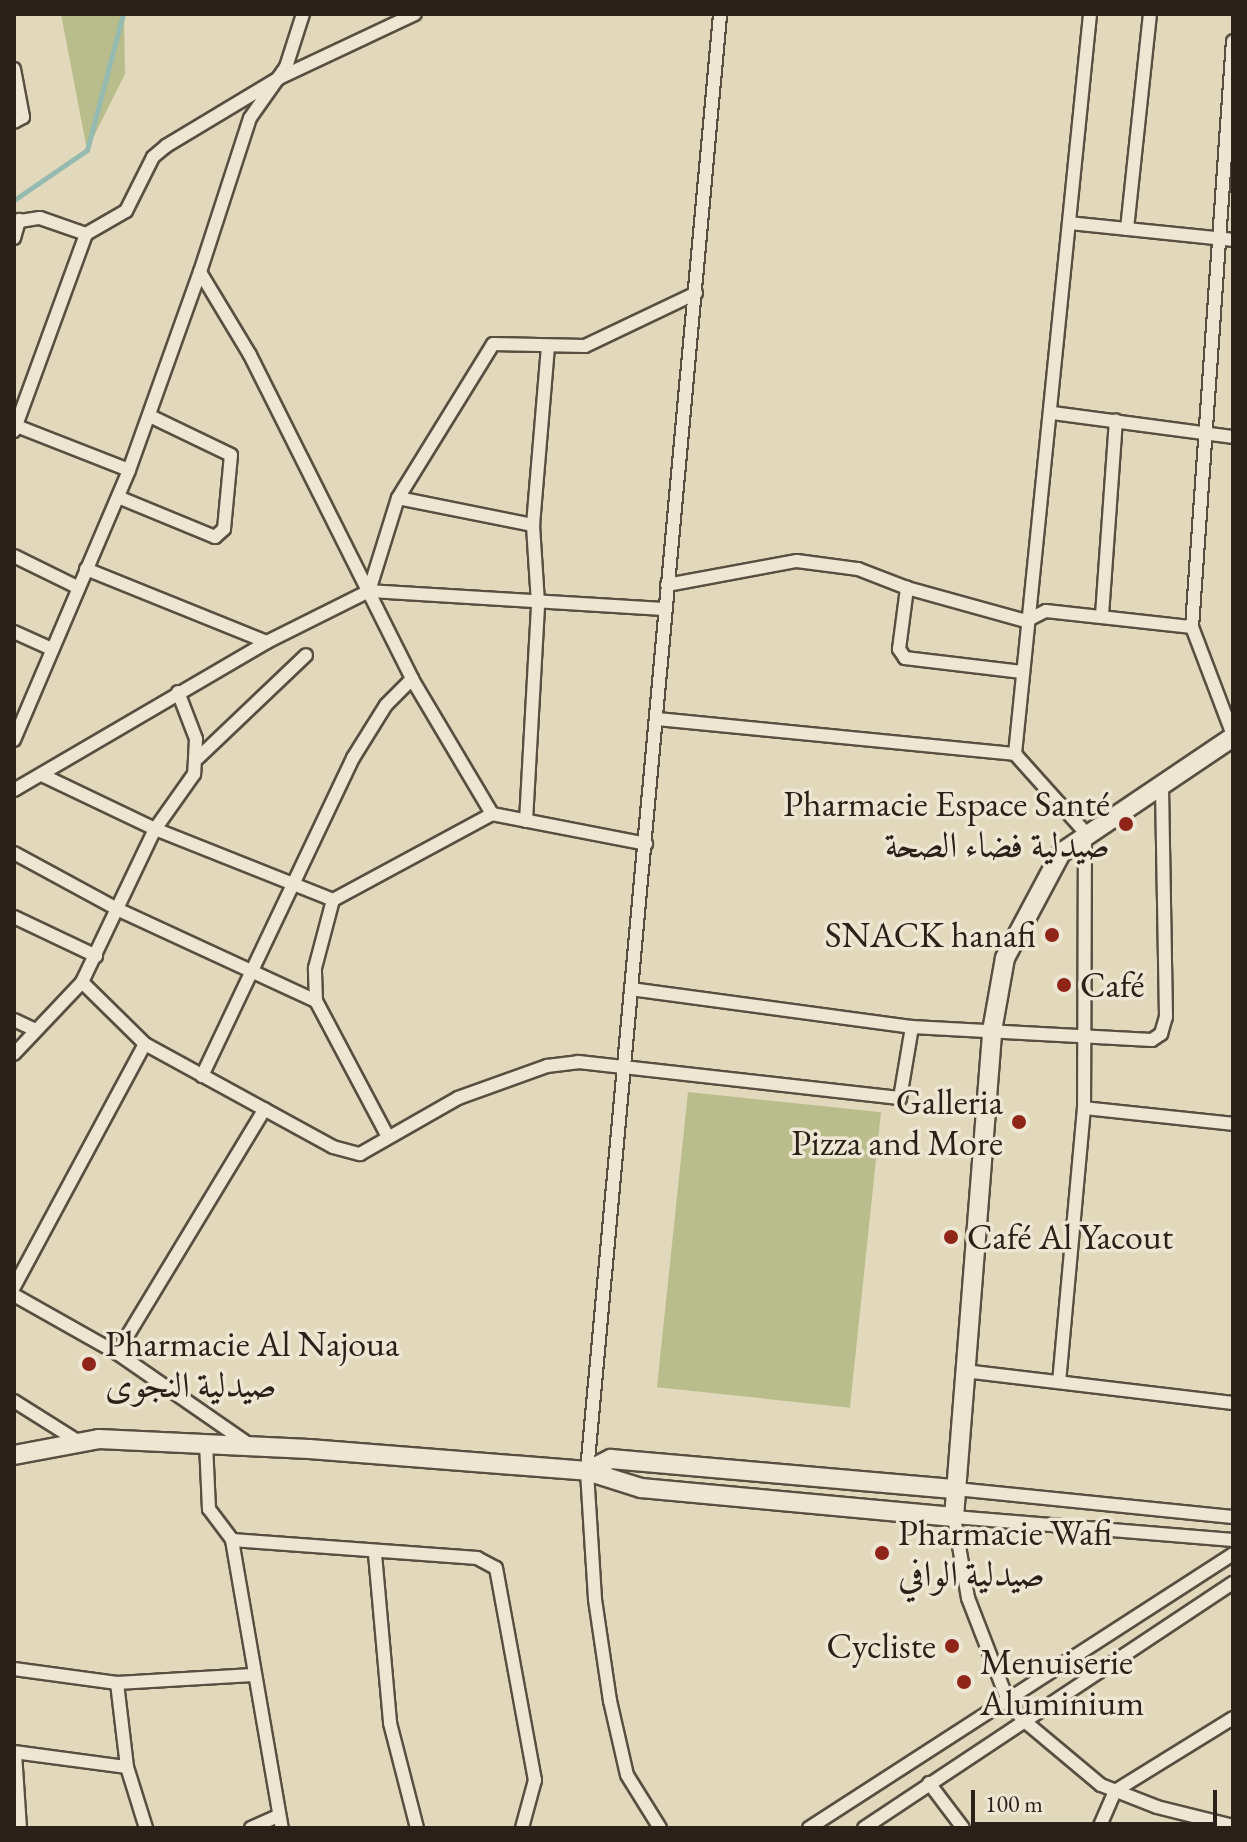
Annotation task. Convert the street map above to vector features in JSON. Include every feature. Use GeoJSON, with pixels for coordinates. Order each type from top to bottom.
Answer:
{"type":"FeatureCollection","features":[{"type":"Feature","properties":{"kind":"street"},"geometry":{"type":"LineString","coordinates":[[14,740],[19,712],[52,649],[150,416],[250,118],[279,78],[303,14]]}},
{"type":"Feature","properties":{"kind":"street"},"geometry":{"type":"LineString","coordinates":[[129,470],[15,427],[86,234],[126,211],[153,157],[166,146],[279,78],[415,14]]}},
{"type":"Feature","properties":{"kind":"street"},"geometry":{"type":"LineString","coordinates":[[660,1828],[627,1775],[610,1701],[595,1599],[587,1471],[620,1064],[631,989],[658,719],[667,585],[720,14]]}},
{"type":"Feature","properties":{"kind":"street"},"geometry":{"type":"LineString","coordinates":[[1015,754],[1026,621],[1053,413],[1090,14]]}},
{"type":"Feature","properties":{"kind":"street"},"geometry":{"type":"LineString","coordinates":[[1127,229],[1150,14]]}},
{"type":"Feature","properties":{"kind":"street"},"geometry":{"type":"LineString","coordinates":[[1233,41],[1216,239],[1210,434],[1192,627],[1233,736],[1085,832],[1043,877],[1018,926],[997,991],[992,1031],[954,1517],[958,1565],[1006,1696],[1022,1719],[1115,1791],[1233,1826]]}},
{"type":"Feature","properties":{"kind":"street"},"geometry":{"type":"LineString","coordinates":[[14,69],[23,117],[14,122]]}},
{"type":"Feature","properties":{"kind":"street"},"geometry":{"type":"LineString","coordinates":[[14,238],[17,221],[40,218],[86,234]]}},
{"type":"Feature","properties":{"kind":"street"},"geometry":{"type":"LineString","coordinates":[[1069,223],[1233,240]]}},
{"type":"Feature","properties":{"kind":"street"},"geometry":{"type":"LineString","coordinates":[[200,272],[250,355],[412,679],[492,814]]}},
{"type":"Feature","properties":{"kind":"street"},"geometry":{"type":"LineString","coordinates":[[369,591],[398,498],[493,344],[585,346],[696,293]]}},
{"type":"Feature","properties":{"kind":"street"},"geometry":{"type":"LineString","coordinates":[[526,821],[538,603],[533,525],[548,346]]}},
{"type":"Feature","properties":{"kind":"street"},"geometry":{"type":"LineString","coordinates":[[1053,413],[1233,437]]}},
{"type":"Feature","properties":{"kind":"street"},"geometry":{"type":"LineString","coordinates":[[118,497],[215,537],[224,529],[231,455],[150,416]]}},
{"type":"Feature","properties":{"kind":"street"},"geometry":{"type":"LineString","coordinates":[[1102,615],[1116,421]]}},
{"type":"Feature","properties":{"kind":"street"},"geometry":{"type":"LineString","coordinates":[[398,498],[533,525]]}},
{"type":"Feature","properties":{"kind":"street"},"geometry":{"type":"LineString","coordinates":[[14,556],[77,587]]}},
{"type":"Feature","properties":{"kind":"street"},"geometry":{"type":"LineString","coordinates":[[667,585],[797,561],[858,569],[907,588],[1026,621],[1046,611],[1192,627]]}},
{"type":"Feature","properties":{"kind":"street"},"geometry":{"type":"LineString","coordinates":[[86,569],[267,642]]}},
{"type":"Feature","properties":{"kind":"street"},"geometry":{"type":"LineString","coordinates":[[907,588],[899,649],[905,658],[1022,672]]}},
{"type":"Feature","properties":{"kind":"street"},"geometry":{"type":"LineString","coordinates":[[14,790],[267,642],[369,591],[665,609]]}},
{"type":"Feature","properties":{"kind":"street"},"geometry":{"type":"LineString","coordinates":[[14,632],[52,649]]}},
{"type":"Feature","properties":{"kind":"street"},"geometry":{"type":"LineString","coordinates":[[198,758],[306,655]]}},
{"type":"Feature","properties":{"kind":"street"},"geometry":{"type":"LineString","coordinates":[[202,1076],[353,758],[386,705],[412,679]]}},
{"type":"Feature","properties":{"kind":"street"},"geometry":{"type":"LineString","coordinates":[[14,1054],[82,982],[155,829],[194,774],[198,758],[178,692]]}},
{"type":"Feature","properties":{"kind":"street"},"geometry":{"type":"LineString","coordinates":[[658,719],[1015,754],[1085,832],[1081,1038],[1084,1108],[1059,1382]]}},
{"type":"Feature","properties":{"kind":"street"},"geometry":{"type":"LineString","coordinates":[[42,775],[155,829],[294,881],[333,900]]}},
{"type":"Feature","properties":{"kind":"street"},"geometry":{"type":"LineString","coordinates":[[631,989],[912,1027],[1152,1040],[1165,1026],[1162,782]]}},
{"type":"Feature","properties":{"kind":"street"},"geometry":{"type":"LineString","coordinates":[[387,1135],[316,1001],[315,968],[333,900],[492,814],[646,844]]}},
{"type":"Feature","properties":{"kind":"street"},"geometry":{"type":"LineString","coordinates":[[14,853],[119,910],[316,1001]]}},
{"type":"Feature","properties":{"kind":"street"},"geometry":{"type":"LineString","coordinates":[[14,917],[96,956]]}},
{"type":"Feature","properties":{"kind":"street"},"geometry":{"type":"LineString","coordinates":[[82,982],[145,1044],[350,1153],[360,1154],[387,1135],[458,1098],[547,1066],[620,1064],[900,1098],[912,1027]]}},
{"type":"Feature","properties":{"kind":"street"},"geometry":{"type":"LineString","coordinates":[[14,1020],[35,1030]]}},
{"type":"Feature","properties":{"kind":"street"},"geometry":{"type":"LineString","coordinates":[[14,1287],[145,1044]]}},
{"type":"Feature","properties":{"kind":"street"},"geometry":{"type":"LineString","coordinates":[[1084,1108],[1233,1124]]}},
{"type":"Feature","properties":{"kind":"street"},"geometry":{"type":"LineString","coordinates":[[117,1353],[265,1109]]}},
{"type":"Feature","properties":{"kind":"street"},"geometry":{"type":"LineString","coordinates":[[14,1295],[117,1353],[250,1445]]}},
{"type":"Feature","properties":{"kind":"street"},"geometry":{"type":"LineString","coordinates":[[964,1371],[1233,1403]]}},
{"type":"Feature","properties":{"kind":"street"},"geometry":{"type":"LineString","coordinates":[[14,1401],[79,1442]]}},
{"type":"Feature","properties":{"kind":"street"},"geometry":{"type":"LineString","coordinates":[[14,1455],[79,1442],[250,1445],[587,1471],[641,1488],[1233,1540]]}},
{"type":"Feature","properties":{"kind":"street"},"geometry":{"type":"LineString","coordinates":[[206,1443],[209,1509],[232,1540],[280,1822],[251,1828]]}},
{"type":"Feature","properties":{"kind":"street"},"geometry":{"type":"LineString","coordinates":[[587,1471],[611,1459],[1233,1517]]}},
{"type":"Feature","properties":{"kind":"street"},"geometry":{"type":"LineString","coordinates":[[1205,1539],[1212,1563]]}},
{"type":"Feature","properties":{"kind":"street"},"geometry":{"type":"LineString","coordinates":[[232,1540],[375,1554],[477,1558],[501,1578],[535,1780],[522,1828]]}},
{"type":"Feature","properties":{"kind":"street"},"geometry":{"type":"LineString","coordinates":[[375,1554],[390,1723],[417,1828]]}},
{"type":"Feature","properties":{"kind":"street"},"geometry":{"type":"LineString","coordinates":[[809,1828],[1006,1696],[1212,1563],[1233,1554]]}},
{"type":"Feature","properties":{"kind":"street"},"geometry":{"type":"LineString","coordinates":[[864,1828],[1022,1719],[1233,1583]]}},
{"type":"Feature","properties":{"kind":"street"},"geometry":{"type":"LineString","coordinates":[[14,1669],[117,1683],[253,1675]]}},
{"type":"Feature","properties":{"kind":"street"},"geometry":{"type":"LineString","coordinates":[[117,1683],[127,1767],[146,1828]]}},
{"type":"Feature","properties":{"kind":"street"},"geometry":{"type":"LineString","coordinates":[[1099,1828],[1115,1791],[1233,1718]]}},
{"type":"Feature","properties":{"kind":"street"},"geometry":{"type":"LineString","coordinates":[[20,1828],[15,1752],[127,1767]]}},
{"type":"Feature","properties":{"kind":"street"},"geometry":{"type":"LineString","coordinates":[[929,1783],[963,1828]]}},
{"type":"Feature","properties":{"kind":"green space"},"geometry":{"type":"Polygon","coordinates":[[[61,14],[124,14],[125,74],[87,150],[61,14]]]}},
{"type":"Feature","properties":{"kind":"green space"},"geometry":{"type":"Polygon","coordinates":[[[688,1092],[881,1112],[850,1408],[657,1387],[688,1092]]]}},
{"type":"Feature","properties":{"kind":"waterway"},"geometry":{"type":"LineString","coordinates":[[14,200],[87,150],[123,14]]}},
{"type":"Feature","properties":{"kind":"place","name":"Pharmacie Espace Santé صيدلية فضاء الصحة"},"geometry":{"type":"Point","coordinates":[1126,824]}},
{"type":"Feature","properties":{"kind":"place","name":"SNACK hanafi"},"geometry":{"type":"Point","coordinates":[1052,935]}},
{"type":"Feature","properties":{"kind":"place","name":"Café"},"geometry":{"type":"Point","coordinates":[1064,985]}},
{"type":"Feature","properties":{"kind":"place","name":"Galleria Pizza and More"},"geometry":{"type":"Point","coordinates":[1019,1122]}},
{"type":"Feature","properties":{"kind":"place","name":"Café Al Yacout"},"geometry":{"type":"Point","coordinates":[951,1237]}},
{"type":"Feature","properties":{"kind":"place","name":"Pharmacie Al Najoua صيدلية النجوى"},"geometry":{"type":"Point","coordinates":[89,1364]}},
{"type":"Feature","properties":{"kind":"place","name":"Pharmacie Wafi صيدلية الوافي"},"geometry":{"type":"Point","coordinates":[882,1553]}},
{"type":"Feature","properties":{"kind":"place","name":"Cycliste"},"geometry":{"type":"Point","coordinates":[952,1646]}},
{"type":"Feature","properties":{"kind":"place","name":"Menuiserie Aluminium"},"geometry":{"type":"Point","coordinates":[964,1682]}}]}
